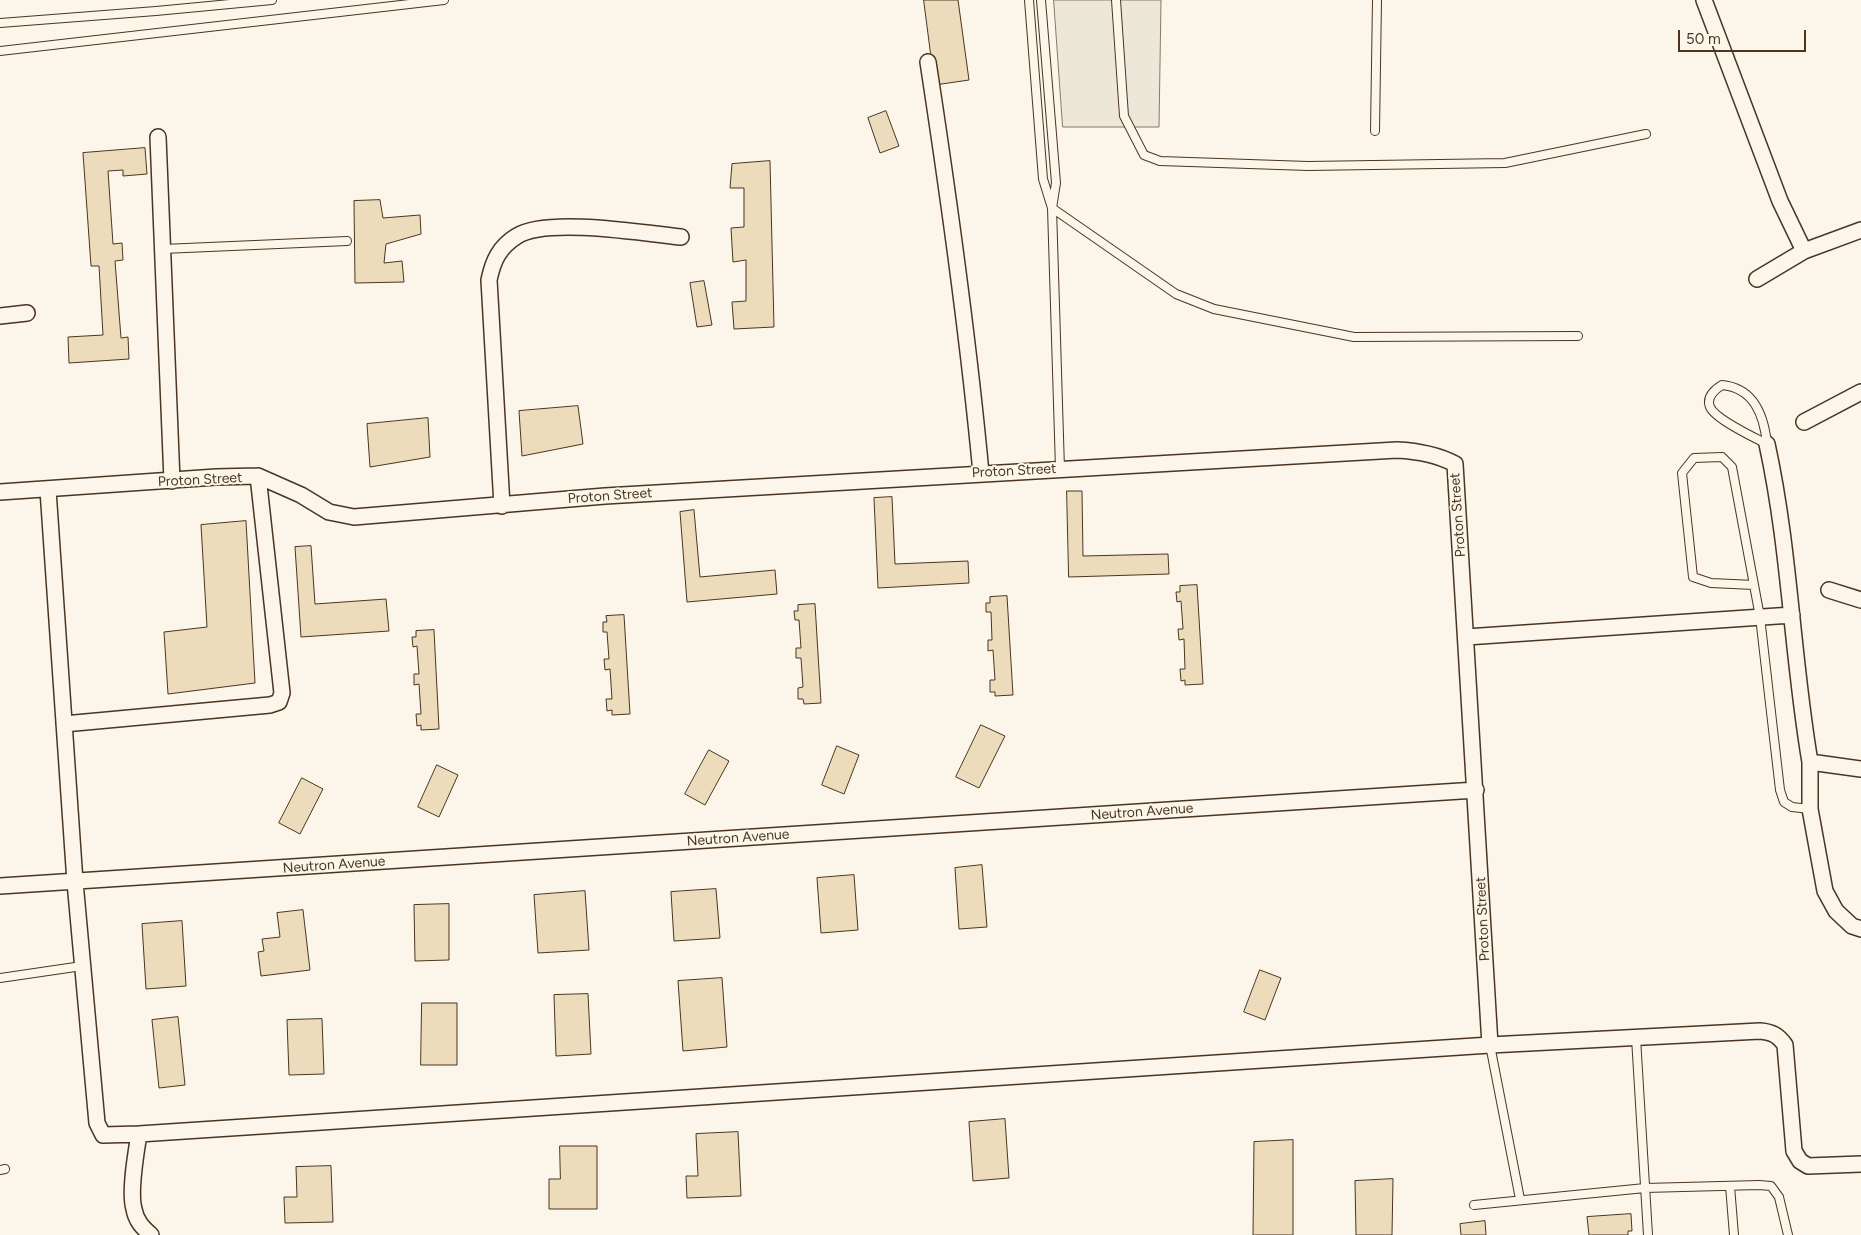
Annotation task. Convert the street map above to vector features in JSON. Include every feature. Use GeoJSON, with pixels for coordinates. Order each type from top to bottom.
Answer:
{"type":"FeatureCollection","features":[{"type":"Feature","properties":{"kind":"street"},"geometry":{"type":"LineString","coordinates":[[1704,0],[1780,201],[1804,251]]}},
{"type":"Feature","properties":{"kind":"street"},"geometry":{"type":"LineString","coordinates":[[928,62],[948,192],[970,360],[981,473]]}},
{"type":"Feature","properties":{"kind":"street"},"geometry":{"type":"LineString","coordinates":[[158,137],[172,481]]}},
{"type":"Feature","properties":{"kind":"street"},"geometry":{"type":"LineString","coordinates":[[502,506],[489,280],[492,264],[498,253],[518,235],[542,229],[573,226],[681,237]]}},
{"type":"Feature","properties":{"kind":"street"},"geometry":{"type":"LineString","coordinates":[[1757,279],[1804,251],[1861,230]]}},
{"type":"Feature","properties":{"kind":"street"},"geometry":{"type":"LineString","coordinates":[[0,316],[27,313]]}},
{"type":"Feature","properties":{"kind":"street"},"geometry":{"type":"LineString","coordinates":[[1804,422],[1861,392]]}},
{"type":"Feature","properties":{"kind":"street"},"geometry":{"type":"LineString","coordinates":[[1767,444],[1773,471],[1792,615],[1803,724],[1810,762],[1810,809],[1825,891],[1836,911],[1852,926],[1861,929]]}},
{"type":"Feature","properties":{"kind":"street","name":"Proton Street"},"geometry":{"type":"LineString","coordinates":[[0,492],[258,476],[301,495],[329,512],[354,517],[605,496],[1060,468],[1397,450],[1441,456],[1455,464],[1490,1045]]}},
{"type":"Feature","properties":{"kind":"street"},"geometry":{"type":"LineString","coordinates":[[64,724],[270,705],[278,702],[282,693],[258,476]]}},
{"type":"Feature","properties":{"kind":"street"},"geometry":{"type":"LineString","coordinates":[[48,490],[82,966],[97,1123],[103,1135],[1490,1045],[1760,1031],[1770,1032],[1779,1036],[1785,1046],[1794,1151],[1800,1161],[1808,1166],[1861,1164]]}},
{"type":"Feature","properties":{"kind":"street"},"geometry":{"type":"LineString","coordinates":[[1829,590],[1861,600]]}},
{"type":"Feature","properties":{"kind":"street"},"geometry":{"type":"LineString","coordinates":[[1466,637],[1792,615]]}},
{"type":"Feature","properties":{"kind":"street"},"geometry":{"type":"LineString","coordinates":[[1810,762],[1861,769]]}},
{"type":"Feature","properties":{"kind":"street","name":"Neutron Avenue"},"geometry":{"type":"LineString","coordinates":[[0,886],[1476,790]]}},
{"type":"Feature","properties":{"kind":"street"},"geometry":{"type":"LineString","coordinates":[[138,1134],[133,1209],[141,1226],[151,1235]]}},
{"type":"Feature","properties":{"kind":"lane"},"geometry":{"type":"LineString","coordinates":[[0,23],[272,0]]}},
{"type":"Feature","properties":{"kind":"lane"},"geometry":{"type":"LineString","coordinates":[[0,51],[444,0]]}},
{"type":"Feature","properties":{"kind":"lane"},"geometry":{"type":"LineString","coordinates":[[1028,0],[1043,179],[1052,208],[1176,294],[1214,309],[1354,337],[1578,336]]}},
{"type":"Feature","properties":{"kind":"lane"},"geometry":{"type":"LineString","coordinates":[[1041,0],[1056,183],[1052,208],[1060,468]]}},
{"type":"Feature","properties":{"kind":"lane"},"geometry":{"type":"LineString","coordinates":[[1116,0],[1124,116],[1144,155],[1160,161],[1308,166],[1505,163],[1646,134]]}},
{"type":"Feature","properties":{"kind":"lane"},"geometry":{"type":"LineString","coordinates":[[1375,132],[1377,0]]}},
{"type":"Feature","properties":{"kind":"lane"},"geometry":{"type":"LineString","coordinates":[[1033,59],[1046,58]]}},
{"type":"Feature","properties":{"kind":"lane"},"geometry":{"type":"LineString","coordinates":[[1040,135],[1053,134]]}},
{"type":"Feature","properties":{"kind":"lane"},"geometry":{"type":"LineString","coordinates":[[163,249],[347,241]]}},
{"type":"Feature","properties":{"kind":"lane"},"geometry":{"type":"LineString","coordinates":[[1722,384],[1732,386],[1747,394],[1758,409],[1765,428],[1767,444],[1733,426],[1710,408],[1709,402],[1714,390],[1722,384]]}},
{"type":"Feature","properties":{"kind":"lane"},"geometry":{"type":"LineString","coordinates":[[1754,585],[1711,583],[1693,577],[1682,473],[1694,458],[1722,457],[1732,467],[1760,617],[1780,790],[1784,802],[1792,807],[1810,809]]}},
{"type":"Feature","properties":{"kind":"lane"},"geometry":{"type":"LineString","coordinates":[[0,978],[82,966]]}},
{"type":"Feature","properties":{"kind":"lane"},"geometry":{"type":"LineString","coordinates":[[1636,1038],[1648,1235]]}},
{"type":"Feature","properties":{"kind":"lane"},"geometry":{"type":"LineString","coordinates":[[1490,1045],[1520,1199]]}},
{"type":"Feature","properties":{"kind":"lane"},"geometry":{"type":"LineString","coordinates":[[1730,1186],[1734,1235]]}},
{"type":"Feature","properties":{"kind":"lane"},"geometry":{"type":"LineString","coordinates":[[1474,1205],[1645,1188],[1771,1186],[1779,1197],[1788,1235]]}},
{"type":"Feature","properties":{"kind":"shaded area"},"geometry":{"type":"Polygon","coordinates":[[[1054,0],[1161,0],[1159,127],[1063,127],[1054,0]]]}},
{"type":"Feature","properties":{"kind":"building"},"geometry":{"type":"Polygon","coordinates":[[[924,0],[958,0],[969,80],[935,85],[924,0]]]}},
{"type":"Feature","properties":{"kind":"building"},"geometry":{"type":"Polygon","coordinates":[[[886,111],[899,146],[880,153],[868,118],[886,111]]]}},
{"type":"Feature","properties":{"kind":"building"},"geometry":{"type":"Polygon","coordinates":[[[145,148],[147,174],[123,176],[123,170],[108,171],[113,244],[122,243],[123,260],[115,261],[121,338],[128,337],[129,359],[69,363],[68,337],[103,335],[99,266],[91,266],[83,153],[145,148]]]}},
{"type":"Feature","properties":{"kind":"building"},"geometry":{"type":"Polygon","coordinates":[[[770,161],[774,327],[734,329],[732,302],[746,301],[746,260],[733,262],[731,228],[744,227],[744,188],[730,188],[732,164],[770,161]]]}},
{"type":"Feature","properties":{"kind":"building"},"geometry":{"type":"Polygon","coordinates":[[[380,200],[383,218],[420,215],[421,234],[386,244],[384,263],[402,261],[404,282],[355,283],[354,201],[380,200]]]}},
{"type":"Feature","properties":{"kind":"building"},"geometry":{"type":"Polygon","coordinates":[[[704,281],[712,325],[697,327],[690,283],[704,281]]]}},
{"type":"Feature","properties":{"kind":"building"},"geometry":{"type":"Polygon","coordinates":[[[578,406],[583,444],[522,456],[519,411],[578,406]]]}},
{"type":"Feature","properties":{"kind":"building"},"geometry":{"type":"Polygon","coordinates":[[[428,418],[430,457],[370,467],[367,424],[428,418]]]}},
{"type":"Feature","properties":{"kind":"building"},"geometry":{"type":"Polygon","coordinates":[[[1067,491],[1082,491],[1083,556],[1168,554],[1169,574],[1069,577],[1067,491]]]}},
{"type":"Feature","properties":{"kind":"building"},"geometry":{"type":"Polygon","coordinates":[[[892,497],[895,564],[968,561],[969,583],[878,588],[874,498],[892,497]]]}},
{"type":"Feature","properties":{"kind":"building"},"geometry":{"type":"Polygon","coordinates":[[[694,510],[700,577],[775,570],[777,594],[687,602],[680,512],[694,510]]]}},
{"type":"Feature","properties":{"kind":"building"},"geometry":{"type":"Polygon","coordinates":[[[246,521],[255,683],[168,694],[164,632],[207,627],[201,525],[246,521]]]}},
{"type":"Feature","properties":{"kind":"building"},"geometry":{"type":"Polygon","coordinates":[[[311,546],[315,604],[386,599],[389,631],[301,637],[295,547],[311,546]]]}},
{"type":"Feature","properties":{"kind":"building"},"geometry":{"type":"Polygon","coordinates":[[[1197,585],[1203,684],[1185,685],[1185,680],[1181,681],[1180,669],[1185,669],[1184,639],[1179,640],[1178,629],[1183,629],[1181,601],[1177,602],[1176,592],[1180,592],[1180,586],[1197,585]]]}},
{"type":"Feature","properties":{"kind":"building"},"geometry":{"type":"Polygon","coordinates":[[[1007,596],[1013,695],[995,696],[995,692],[990,692],[990,680],[995,680],[993,650],[988,651],[988,640],[992,640],[991,612],[986,612],[986,603],[990,603],[990,597],[1007,596]]]}},
{"type":"Feature","properties":{"kind":"building"},"geometry":{"type":"Polygon","coordinates":[[[815,604],[821,703],[804,704],[803,699],[798,699],[798,688],[803,687],[801,658],[796,658],[796,648],[801,648],[799,620],[795,620],[794,611],[798,611],[798,605],[815,604]]]}},
{"type":"Feature","properties":{"kind":"building"},"geometry":{"type":"Polygon","coordinates":[[[624,615],[630,714],[612,715],[612,710],[607,711],[606,699],[612,699],[610,669],[605,670],[604,659],[609,659],[607,632],[603,632],[603,622],[607,622],[606,616],[624,615]]]}},
{"type":"Feature","properties":{"kind":"building"},"geometry":{"type":"Polygon","coordinates":[[[434,630],[439,729],[421,730],[421,725],[417,726],[416,714],[421,714],[419,684],[414,685],[414,674],[419,674],[417,646],[413,647],[412,637],[416,637],[416,631],[434,630]]]}},
{"type":"Feature","properties":{"kind":"building"},"geometry":{"type":"Polygon","coordinates":[[[981,725],[1005,736],[979,788],[956,777],[981,725]]]}},
{"type":"Feature","properties":{"kind":"building"},"geometry":{"type":"Polygon","coordinates":[[[837,746],[859,755],[844,794],[822,785],[837,746]]]}},
{"type":"Feature","properties":{"kind":"building"},"geometry":{"type":"Polygon","coordinates":[[[709,750],[729,761],[705,805],[685,794],[709,750]]]}},
{"type":"Feature","properties":{"kind":"building"},"geometry":{"type":"Polygon","coordinates":[[[437,765],[458,775],[439,817],[418,807],[437,765]]]}},
{"type":"Feature","properties":{"kind":"building"},"geometry":{"type":"Polygon","coordinates":[[[302,778],[323,789],[300,834],[279,823],[302,778]]]}},
{"type":"Feature","properties":{"kind":"building"},"geometry":{"type":"Polygon","coordinates":[[[982,865],[987,927],[959,929],[955,868],[982,865]]]}},
{"type":"Feature","properties":{"kind":"building"},"geometry":{"type":"Polygon","coordinates":[[[854,875],[858,930],[821,933],[817,878],[854,875]]]}},
{"type":"Feature","properties":{"kind":"building"},"geometry":{"type":"Polygon","coordinates":[[[716,889],[720,938],[674,941],[671,892],[716,889]]]}},
{"type":"Feature","properties":{"kind":"building"},"geometry":{"type":"Polygon","coordinates":[[[585,891],[589,950],[538,953],[534,895],[585,891]]]}},
{"type":"Feature","properties":{"kind":"building"},"geometry":{"type":"Polygon","coordinates":[[[449,904],[449,960],[415,961],[414,905],[449,904]]]}},
{"type":"Feature","properties":{"kind":"building"},"geometry":{"type":"Polygon","coordinates":[[[303,910],[310,970],[261,976],[258,952],[264,951],[262,939],[280,937],[277,913],[303,910]]]}},
{"type":"Feature","properties":{"kind":"building"},"geometry":{"type":"Polygon","coordinates":[[[182,921],[186,986],[146,989],[142,924],[182,921]]]}},
{"type":"Feature","properties":{"kind":"building"},"geometry":{"type":"Polygon","coordinates":[[[1260,970],[1281,978],[1265,1020],[1244,1012],[1260,970]]]}},
{"type":"Feature","properties":{"kind":"building"},"geometry":{"type":"Polygon","coordinates":[[[722,978],[727,1047],[683,1051],[678,981],[722,978]]]}},
{"type":"Feature","properties":{"kind":"building"},"geometry":{"type":"Polygon","coordinates":[[[588,994],[591,1054],[556,1056],[554,995],[588,994]]]}},
{"type":"Feature","properties":{"kind":"building"},"geometry":{"type":"Polygon","coordinates":[[[422,1003],[457,1003],[457,1065],[421,1065],[422,1003]]]}},
{"type":"Feature","properties":{"kind":"building"},"geometry":{"type":"Polygon","coordinates":[[[178,1017],[185,1085],[159,1088],[152,1020],[178,1017]]]}},
{"type":"Feature","properties":{"kind":"building"},"geometry":{"type":"Polygon","coordinates":[[[322,1019],[324,1074],[289,1075],[287,1020],[322,1019]]]}},
{"type":"Feature","properties":{"kind":"building"},"geometry":{"type":"Polygon","coordinates":[[[1005,1119],[1009,1178],[973,1181],[969,1122],[1005,1119]]]}},
{"type":"Feature","properties":{"kind":"building"},"geometry":{"type":"Polygon","coordinates":[[[738,1132],[741,1196],[687,1198],[686,1176],[698,1176],[696,1134],[738,1132]]]}},
{"type":"Feature","properties":{"kind":"building"},"geometry":{"type":"Polygon","coordinates":[[[1293,1140],[1293,1235],[1253,1235],[1254,1142],[1293,1140]]]}},
{"type":"Feature","properties":{"kind":"building"},"geometry":{"type":"Polygon","coordinates":[[[560,1146],[597,1146],[597,1209],[549,1209],[549,1179],[560,1179],[560,1146]]]}},
{"type":"Feature","properties":{"kind":"building"},"geometry":{"type":"Polygon","coordinates":[[[331,1166],[333,1222],[285,1223],[284,1197],[297,1197],[296,1167],[331,1166]]]}},
{"type":"Feature","properties":{"kind":"building"},"geometry":{"type":"Polygon","coordinates":[[[1393,1179],[1392,1235],[1356,1235],[1355,1181],[1393,1179]]]}},
{"type":"Feature","properties":{"kind":"building"},"geometry":{"type":"Polygon","coordinates":[[[1631,1214],[1632,1231],[1628,1231],[1628,1235],[1589,1235],[1587,1217],[1631,1214]]]}},
{"type":"Feature","properties":{"kind":"building"},"geometry":{"type":"Polygon","coordinates":[[[1485,1221],[1486,1235],[1461,1235],[1460,1224],[1485,1221]]]}}]}
